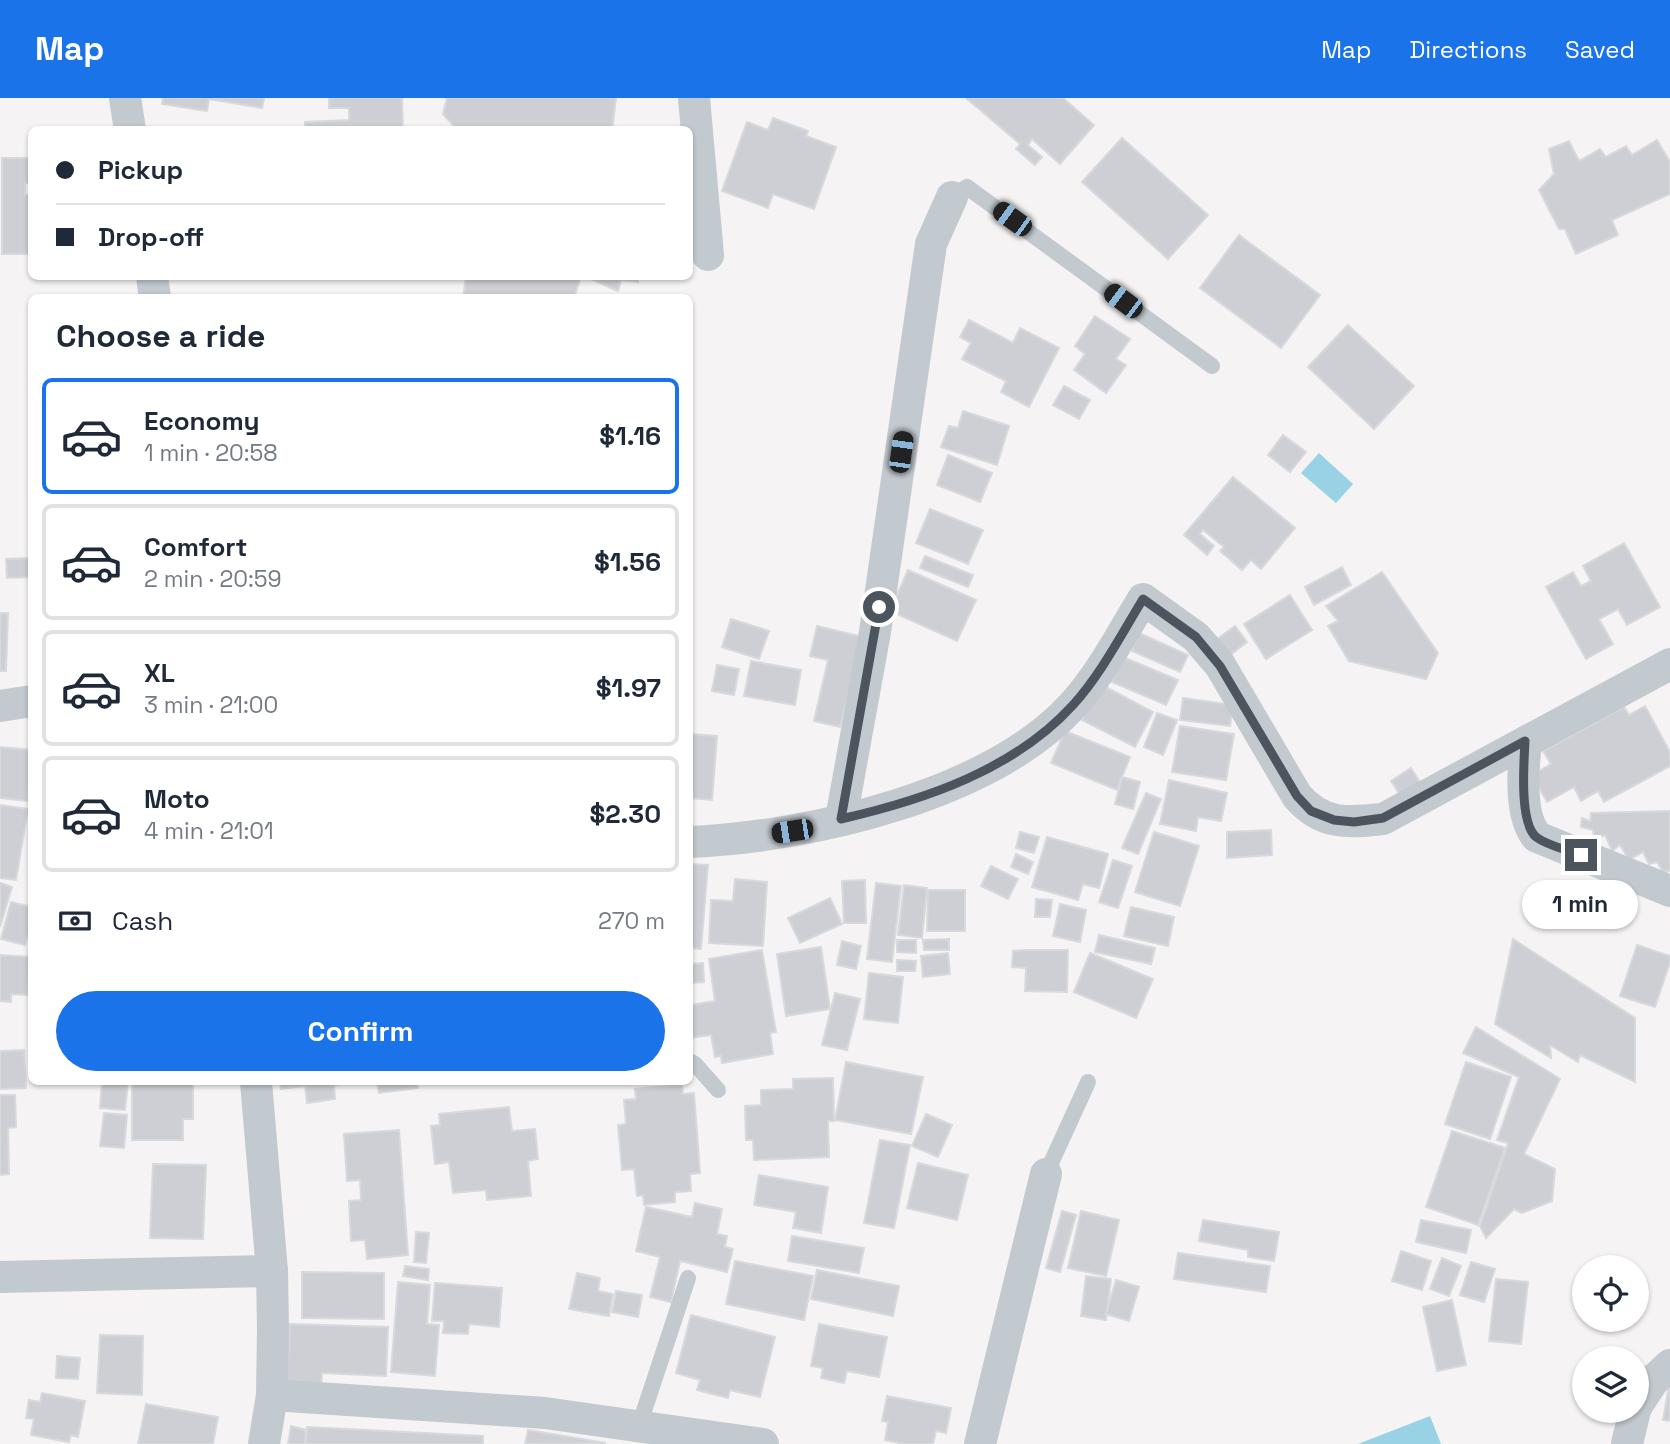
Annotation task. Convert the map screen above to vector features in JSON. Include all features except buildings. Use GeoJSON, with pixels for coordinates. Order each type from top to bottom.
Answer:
{"type":"FeatureCollection","features":[{"type":"Feature","properties":{"kind":"street"},"geometry":{"type":"LineString","coordinates":[[125,98],[129,126]]}},
{"type":"Feature","properties":{"kind":"street"},"geometry":{"type":"LineString","coordinates":[[694,98],[708,256]]}},
{"type":"Feature","properties":{"kind":"street"},"geometry":{"type":"LineString","coordinates":[[841,819],[875,632],[931,244],[952,197]]}},
{"type":"Feature","properties":{"kind":"street"},"geometry":{"type":"LineString","coordinates":[[693,842],[735,840],[883,809],[935,793],[1010,755],[1044,732],[1072,707],[1091,683],[1143,599],[1196,637],[1220,666],[1297,796],[1311,811],[1334,820],[1354,822],[1383,818],[1670,664]]}},
{"type":"Feature","properties":{"kind":"street"},"geometry":{"type":"LineString","coordinates":[[0,706],[28,702]]}},
{"type":"Feature","properties":{"kind":"street"},"geometry":{"type":"LineString","coordinates":[[1525,741],[1522,771],[1527,818],[1530,830],[1537,838],[1670,891]]}},
{"type":"Feature","properties":{"kind":"street"},"geometry":{"type":"LineString","coordinates":[[256,1085],[271,1270],[272,1395],[264,1444]]}},
{"type":"Feature","properties":{"kind":"street"},"geometry":{"type":"LineString","coordinates":[[980,1444],[1046,1174]]}},
{"type":"Feature","properties":{"kind":"street"},"geometry":{"type":"LineString","coordinates":[[0,1277],[271,1270]]}},
{"type":"Feature","properties":{"kind":"street"},"geometry":{"type":"LineString","coordinates":[[1649,1388],[1670,1365]]}},
{"type":"Feature","properties":{"kind":"street"},"geometry":{"type":"LineString","coordinates":[[272,1395],[545,1413],[763,1444]]}},
{"type":"Feature","properties":{"kind":"street"},"geometry":{"type":"LineString","coordinates":[[1627,1444],[1632,1423]]}},
{"type":"Feature","properties":{"kind":"lane"},"geometry":{"type":"LineString","coordinates":[[952,197],[967,187],[1212,366]]}},
{"type":"Feature","properties":{"kind":"lane"},"geometry":{"type":"LineString","coordinates":[[693,1064],[718,1090]]}},
{"type":"Feature","properties":{"kind":"lane"},"geometry":{"type":"LineString","coordinates":[[1046,1174],[1088,1082]]}},
{"type":"Feature","properties":{"kind":"lane"},"geometry":{"type":"LineString","coordinates":[[639,1426],[688,1278]]}},
{"type":"Feature","properties":{"kind":"water"},"geometry":{"type":"Polygon","coordinates":[[[1319,453],[1353,484],[1336,503],[1301,473],[1319,453]]]}},
{"type":"Feature","properties":{"kind":"water"},"geometry":{"type":"Polygon","coordinates":[[[1430,1416],[1441,1444],[1358,1444],[1430,1416]]]}},
{"type":"Feature","properties":{"kind":"route"},"geometry":{"type":"LineString","coordinates":[[879,607],[841,819],[935,793],[978,773],[1044,732],[1072,707],[1091,683],[1143,599],[1196,637],[1220,666],[1297,796],[1311,811],[1334,820],[1354,822],[1383,818],[1525,741],[1522,771],[1530,830],[1537,838],[1581,855]]}}]}
